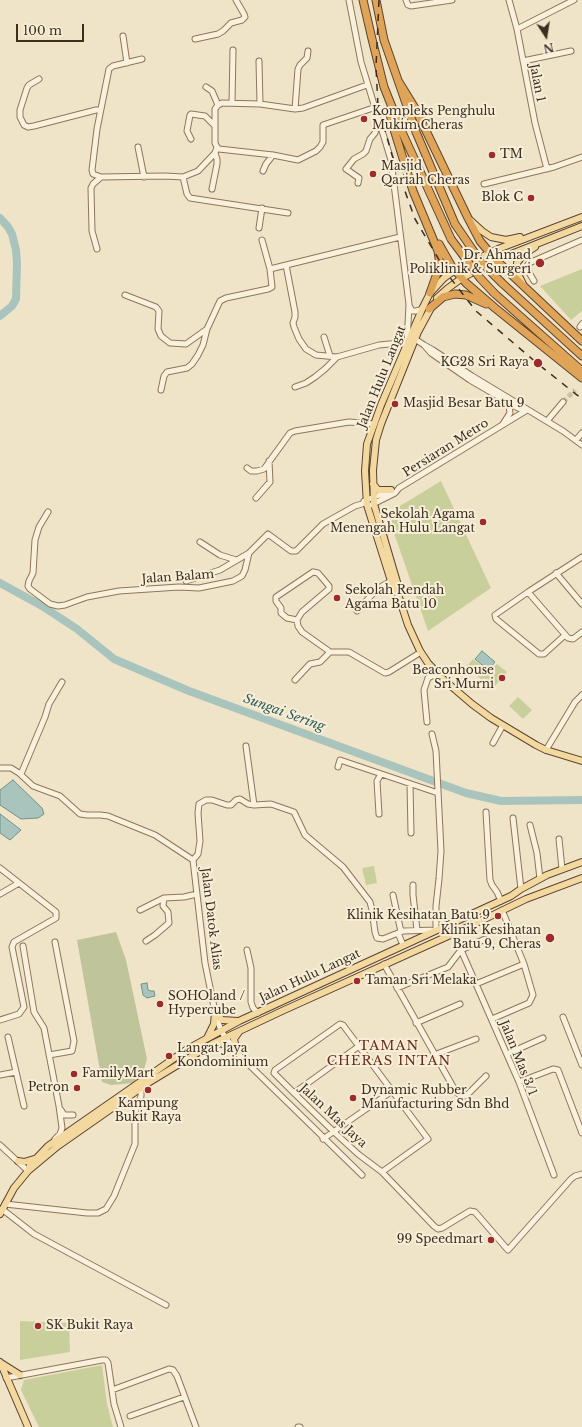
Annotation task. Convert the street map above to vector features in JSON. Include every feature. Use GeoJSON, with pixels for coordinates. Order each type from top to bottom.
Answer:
{"type":"FeatureCollection","features":[{"type":"Feature","properties":{"kind":"highway"},"geometry":{"type":"LineString","coordinates":[[363,0],[392,123],[411,184],[438,251],[440,265],[430,293]]}},
{"type":"Feature","properties":{"kind":"highway"},"geometry":{"type":"LineString","coordinates":[[376,0],[384,40],[416,132],[455,224],[481,262],[582,356]]}},
{"type":"Feature","properties":{"kind":"highway"},"geometry":{"type":"LineString","coordinates":[[399,82],[415,108],[480,241],[496,260],[582,341]]}},
{"type":"Feature","properties":{"kind":"highway"},"geometry":{"type":"LineString","coordinates":[[384,87],[402,132],[451,239],[480,278],[494,293],[582,370]]}},
{"type":"Feature","properties":{"kind":"highway"},"geometry":{"type":"LineString","coordinates":[[429,227],[455,270],[462,278],[495,308],[582,378]]}},
{"type":"Feature","properties":{"kind":"highway"},"geometry":{"type":"LineString","coordinates":[[426,308],[443,297],[455,294],[466,295],[495,308]]}},
{"type":"Feature","properties":{"kind":"main road"},"geometry":{"type":"LineString","coordinates":[[468,218],[486,234],[498,239],[506,240],[541,233],[582,217]]}},
{"type":"Feature","properties":{"kind":"main road"},"geometry":{"type":"LineString","coordinates":[[527,289],[517,272],[517,264],[523,256],[545,240],[582,226]]}},
{"type":"Feature","properties":{"kind":"main road","name":"Jalan Hulu Langat"},"geometry":{"type":"LineString","coordinates":[[396,588],[397,582],[374,501],[373,470],[376,440],[415,340],[430,293],[444,278],[455,270],[490,252],[541,233]]}},
{"type":"Feature","properties":{"kind":"main road","name":"Jalan Hulu Langat"},"geometry":{"type":"LineString","coordinates":[[545,240],[496,260],[462,278],[446,289],[426,308],[407,345],[367,444],[365,503],[392,584],[396,588],[408,625],[428,663],[472,704],[503,725],[546,750],[582,761]]}},
{"type":"Feature","properties":{"kind":"main road"},"geometry":{"type":"LineString","coordinates":[[373,484],[378,490],[391,490]]}},
{"type":"Feature","properties":{"kind":"main road","name":"Jalan Hulu Langat"},"geometry":{"type":"LineString","coordinates":[[28,1171],[30,1165],[48,1146],[186,1050],[239,1021],[501,901],[540,879],[582,862]]}},
{"type":"Feature","properties":{"kind":"main road","name":"Jalan Hulu Langat"},"geometry":{"type":"LineString","coordinates":[[2,1209],[14,1188],[28,1171],[64,1142],[141,1088],[212,1044],[526,899],[582,878]]}},
{"type":"Feature","properties":{"kind":"main road"},"geometry":{"type":"LineString","coordinates":[[215,1012],[222,1020],[239,1021]]}},
{"type":"Feature","properties":{"kind":"main road"},"geometry":{"type":"LineString","coordinates":[[206,1039],[211,1030],[215,1012]]}},
{"type":"Feature","properties":{"kind":"main road"},"geometry":{"type":"LineString","coordinates":[[236,1052],[234,1039],[241,1030]]}},
{"type":"Feature","properties":{"kind":"main road"},"geometry":{"type":"LineString","coordinates":[[212,1044],[221,1043],[236,1052]]}},
{"type":"Feature","properties":{"kind":"main road"},"geometry":{"type":"LineString","coordinates":[[18,1161],[24,1162],[35,1159]]}},
{"type":"Feature","properties":{"kind":"main road"},"geometry":{"type":"LineString","coordinates":[[0,1363],[20,1375]]}},
{"type":"Feature","properties":{"kind":"main road"},"geometry":{"type":"LineString","coordinates":[[0,1363],[28,1427]]}},
{"type":"Feature","properties":{"kind":"street"},"geometry":{"type":"LineString","coordinates":[[195,39],[218,34],[231,23],[242,20],[245,17],[236,0]]}},
{"type":"Feature","properties":{"kind":"street"},"geometry":{"type":"LineString","coordinates":[[286,265],[296,316],[293,323],[299,339],[306,349],[312,353],[316,355],[336,357],[379,345],[400,343],[407,345],[409,304],[391,160],[376,107],[360,62],[349,0]]}},
{"type":"Feature","properties":{"kind":"street"},"geometry":{"type":"LineString","coordinates":[[407,3],[411,6],[452,0]]}},
{"type":"Feature","properties":{"kind":"street"},"geometry":{"type":"LineString","coordinates":[[509,1],[517,0]]}},
{"type":"Feature","properties":{"kind":"street","name":"Jalan 1"},"geometry":{"type":"LineString","coordinates":[[509,1],[517,29],[535,123],[547,169]]}},
{"type":"Feature","properties":{"kind":"street"},"geometry":{"type":"LineString","coordinates":[[517,29],[571,1]]}},
{"type":"Feature","properties":{"kind":"street"},"geometry":{"type":"LineString","coordinates":[[123,36],[127,63]]}},
{"type":"Feature","properties":{"kind":"street"},"geometry":{"type":"LineString","coordinates":[[232,103],[233,50]]}},
{"type":"Feature","properties":{"kind":"street"},"geometry":{"type":"LineString","coordinates":[[295,109],[298,69],[307,58],[308,51]]}},
{"type":"Feature","properties":{"kind":"street"},"geometry":{"type":"LineString","coordinates":[[523,60],[571,51]]}},
{"type":"Feature","properties":{"kind":"street"},"geometry":{"type":"LineString","coordinates":[[142,59],[113,66],[109,69],[100,110],[92,170],[93,174],[101,177],[183,177],[198,171],[216,150],[220,149],[274,155],[298,160],[320,147],[323,142],[323,125],[376,107]]}},
{"type":"Feature","properties":{"kind":"street"},"geometry":{"type":"LineString","coordinates":[[259,61],[260,104]]}},
{"type":"Feature","properties":{"kind":"street"},"geometry":{"type":"LineString","coordinates":[[39,79],[27,88],[20,110],[20,117],[24,125],[28,127],[34,126],[100,110]]}},
{"type":"Feature","properties":{"kind":"street"},"geometry":{"type":"LineString","coordinates":[[212,189],[218,164],[214,126],[215,109],[218,105],[222,103],[232,103],[260,104],[295,109],[303,108],[367,85]]}},
{"type":"Feature","properties":{"kind":"street"},"geometry":{"type":"LineString","coordinates":[[206,86],[212,91],[218,105]]}},
{"type":"Feature","properties":{"kind":"street"},"geometry":{"type":"LineString","coordinates":[[191,139],[187,131],[190,115],[205,116],[214,126]]}},
{"type":"Feature","properties":{"kind":"street"},"geometry":{"type":"LineString","coordinates":[[358,183],[359,178],[346,170],[354,159],[363,154],[366,150],[376,128],[381,127]]}},
{"type":"Feature","properties":{"kind":"street"},"geometry":{"type":"LineString","coordinates":[[138,147],[144,177]]}},
{"type":"Feature","properties":{"kind":"street"},"geometry":{"type":"LineString","coordinates":[[263,171],[266,164],[274,155]]}},
{"type":"Feature","properties":{"kind":"street"},"geometry":{"type":"LineString","coordinates":[[484,184],[547,169],[582,157]]}},
{"type":"Feature","properties":{"kind":"street"},"geometry":{"type":"LineString","coordinates":[[97,248],[92,231],[91,188],[93,184],[101,177]]}},
{"type":"Feature","properties":{"kind":"street"},"geometry":{"type":"LineString","coordinates":[[183,177],[187,194],[190,198],[288,213]]}},
{"type":"Feature","properties":{"kind":"street"},"geometry":{"type":"LineString","coordinates":[[259,228],[262,208]]}},
{"type":"Feature","properties":{"kind":"street"},"geometry":{"type":"LineString","coordinates":[[270,269],[400,238]]}},
{"type":"Feature","properties":{"kind":"street"},"geometry":{"type":"LineString","coordinates":[[160,390],[164,376],[167,372],[187,368],[192,364],[203,345],[207,329],[220,301],[226,298],[272,287],[270,269],[262,240]]}},
{"type":"Feature","properties":{"kind":"street"},"geometry":{"type":"LineString","coordinates":[[534,281],[527,269],[529,263],[582,240]]}},
{"type":"Feature","properties":{"kind":"street"},"geometry":{"type":"LineString","coordinates":[[125,295],[156,307],[159,311],[158,329],[161,336],[170,343],[186,344],[207,329]]}},
{"type":"Feature","properties":{"kind":"street"},"geometry":{"type":"LineString","coordinates":[[409,304],[412,310],[416,311],[426,308]]}},
{"type":"Feature","properties":{"kind":"street"},"geometry":{"type":"LineString","coordinates":[[324,337],[330,356]]}},
{"type":"Feature","properties":{"kind":"street"},"geometry":{"type":"LineString","coordinates":[[415,340],[520,404],[582,445]]}},
{"type":"Feature","properties":{"kind":"street"},"geometry":{"type":"LineString","coordinates":[[424,345],[431,353],[470,380],[518,408],[527,410]]}},
{"type":"Feature","properties":{"kind":"street"},"geometry":{"type":"LineString","coordinates":[[295,387],[315,378],[336,357]]}},
{"type":"Feature","properties":{"kind":"street","name":"Persiaran Metro"},"geometry":{"type":"LineString","coordinates":[[501,398],[510,409],[510,413],[502,425]]}},
{"type":"Feature","properties":{"kind":"street"},"geometry":{"type":"LineString","coordinates":[[547,421],[563,402]]}},
{"type":"Feature","properties":{"kind":"street","name":"Persiaran Metro"},"geometry":{"type":"LineString","coordinates":[[374,501],[395,493],[400,488],[527,410]]}},
{"type":"Feature","properties":{"kind":"street"},"geometry":{"type":"LineString","coordinates":[[247,468],[251,471],[264,469],[290,433],[294,430],[349,422],[374,424]]}},
{"type":"Feature","properties":{"kind":"street"},"geometry":{"type":"LineString","coordinates":[[576,440],[582,432]]}},
{"type":"Feature","properties":{"kind":"street"},"geometry":{"type":"LineString","coordinates":[[256,498],[270,482],[269,461]]}},
{"type":"Feature","properties":{"kind":"street","name":"Persiaran Metro"},"geometry":{"type":"LineString","coordinates":[[374,501],[391,490],[400,488]]}},
{"type":"Feature","properties":{"kind":"street"},"geometry":{"type":"LineString","coordinates":[[186,580],[220,570],[249,553],[268,534],[291,551],[296,551],[323,524],[355,506],[374,501]]}},
{"type":"Feature","properties":{"kind":"street","name":"Jalan Balam"},"geometry":{"type":"LineString","coordinates":[[48,512],[39,527],[35,540],[33,573],[28,582],[28,586],[50,604],[58,606],[87,597],[119,591],[179,587],[199,588],[233,581],[242,576],[249,553]]}},
{"type":"Feature","properties":{"kind":"street"},"geometry":{"type":"LineString","coordinates":[[200,542],[220,555],[236,560]]}},
{"type":"Feature","properties":{"kind":"street"},"geometry":{"type":"LineString","coordinates":[[564,635],[544,654],[540,654],[496,619],[495,615],[582,557]]}},
{"type":"Feature","properties":{"kind":"street"},"geometry":{"type":"LineString","coordinates":[[297,620],[287,618],[281,613],[281,608],[276,601],[276,598],[310,574],[316,572],[329,586],[329,589],[302,612],[297,620],[298,626],[302,632],[330,652],[350,652],[385,672],[389,672],[421,652]]}},
{"type":"Feature","properties":{"kind":"street"},"geometry":{"type":"LineString","coordinates":[[556,573],[582,604]]}},
{"type":"Feature","properties":{"kind":"street"},"geometry":{"type":"LineString","coordinates":[[358,611],[377,589],[391,581]]}},
{"type":"Feature","properties":{"kind":"street"},"geometry":{"type":"LineString","coordinates":[[528,592],[564,635],[573,639],[582,632]]}},
{"type":"Feature","properties":{"kind":"street"},"geometry":{"type":"LineString","coordinates":[[295,680],[310,664],[320,662],[330,652]]}},
{"type":"Feature","properties":{"kind":"street"},"geometry":{"type":"LineString","coordinates":[[427,722],[424,690],[428,678],[438,673]]}},
{"type":"Feature","properties":{"kind":"street"},"geometry":{"type":"LineString","coordinates":[[21,774],[49,704],[62,682]]}},
{"type":"Feature","properties":{"kind":"street"},"geometry":{"type":"LineString","coordinates":[[546,750],[575,702],[582,695]]}},
{"type":"Feature","properties":{"kind":"street"},"geometry":{"type":"LineString","coordinates":[[493,743],[503,725]]}},
{"type":"Feature","properties":{"kind":"street"},"geometry":{"type":"LineString","coordinates":[[193,860],[198,854],[200,841],[198,813],[199,804],[206,800],[212,800],[231,805],[236,800],[240,799],[248,804],[254,805],[271,804],[294,812],[305,835],[342,867],[370,902],[377,938],[383,939],[399,933],[417,930],[436,930],[436,906],[441,851],[436,751],[432,734]]}},
{"type":"Feature","properties":{"kind":"street"},"geometry":{"type":"LineString","coordinates":[[246,746],[254,805]]}},
{"type":"Feature","properties":{"kind":"street"},"geometry":{"type":"LineString","coordinates":[[338,768],[340,760],[438,792]]}},
{"type":"Feature","properties":{"kind":"street","name":"Jalan Datok Alias"},"geometry":{"type":"LineString","coordinates":[[0,768],[11,768],[21,774],[33,786],[60,796],[80,814],[88,816],[108,816],[155,835],[193,860],[205,963],[215,1012],[221,1031],[236,1052],[323,1139],[362,1175]]}},
{"type":"Feature","properties":{"kind":"street"},"geometry":{"type":"LineString","coordinates":[[379,814],[377,780],[381,774]]}},
{"type":"Feature","properties":{"kind":"street"},"geometry":{"type":"LineString","coordinates":[[410,784],[411,832]]}},
{"type":"Feature","properties":{"kind":"street"},"geometry":{"type":"LineString","coordinates":[[486,812],[490,880],[501,901]]}},
{"type":"Feature","properties":{"kind":"street"},"geometry":{"type":"LineString","coordinates":[[513,818],[521,889]]}},
{"type":"Feature","properties":{"kind":"street"},"geometry":{"type":"LineString","coordinates":[[530,825],[537,853],[540,879]]}},
{"type":"Feature","properties":{"kind":"street"},"geometry":{"type":"LineString","coordinates":[[559,839],[562,869]]}},
{"type":"Feature","properties":{"kind":"street"},"geometry":{"type":"LineString","coordinates":[[0,868],[56,912],[56,918],[14,942],[12,947],[24,1008],[19,1014],[0,1020]]}},
{"type":"Feature","properties":{"kind":"street"},"geometry":{"type":"LineString","coordinates":[[0,894],[19,883]]}},
{"type":"Feature","properties":{"kind":"street"},"geometry":{"type":"LineString","coordinates":[[413,885],[413,900],[417,930]]}},
{"type":"Feature","properties":{"kind":"street"},"geometry":{"type":"LineString","coordinates":[[140,910],[164,898],[184,897],[197,894]]}},
{"type":"Feature","properties":{"kind":"street"},"geometry":{"type":"LineString","coordinates":[[393,895],[399,933],[403,945]]}},
{"type":"Feature","properties":{"kind":"street"},"geometry":{"type":"LineString","coordinates":[[146,941],[169,922],[168,912],[163,906],[164,898]]}},
{"type":"Feature","properties":{"kind":"street"},"geometry":{"type":"LineString","coordinates":[[492,1019],[529,1003],[533,995],[524,964],[502,910]]}},
{"type":"Feature","properties":{"kind":"street"},"geometry":{"type":"LineString","coordinates":[[397,988],[448,967],[461,950],[485,939]]}},
{"type":"Feature","properties":{"kind":"street"},"geometry":{"type":"LineString","coordinates":[[49,1055],[72,1051],[74,1040],[55,942]]}},
{"type":"Feature","properties":{"kind":"street"},"geometry":{"type":"LineString","coordinates":[[23,946],[34,1012],[44,1028],[62,1128],[60,1134],[48,1146]]}},
{"type":"Feature","properties":{"kind":"street"},"geometry":{"type":"LineString","coordinates":[[247,950],[251,968],[251,1002],[253,1008],[258,1013]]}},
{"type":"Feature","properties":{"kind":"street","name":"Jalan Mas 3/1"},"geometry":{"type":"LineString","coordinates":[[461,950],[519,1082],[554,1175]]}},
{"type":"Feature","properties":{"kind":"street"},"geometry":{"type":"LineString","coordinates":[[384,964],[456,1092],[460,1095],[466,1096],[486,1076]]}},
{"type":"Feature","properties":{"kind":"street"},"geometry":{"type":"LineString","coordinates":[[476,984],[524,964]]}},
{"type":"Feature","properties":{"kind":"street"},"geometry":{"type":"LineString","coordinates":[[416,1023],[460,1004]]}},
{"type":"Feature","properties":{"kind":"street"},"geometry":{"type":"LineString","coordinates":[[563,1017],[580,1054],[582,1065]]}},
{"type":"Feature","properties":{"kind":"street","name":"Jalan Mas Jaya"},"geometry":{"type":"LineString","coordinates":[[359,1046],[343,1025],[340,1024],[274,1072],[334,1132],[358,1154],[382,1172],[438,1229],[470,1211],[475,1212],[508,1250],[568,1183],[575,1176],[582,1174]]}},
{"type":"Feature","properties":{"kind":"street"},"geometry":{"type":"LineString","coordinates":[[8,1036],[24,1106]]}},
{"type":"Feature","properties":{"kind":"street"},"geometry":{"type":"LineString","coordinates":[[507,1054],[542,1038]]}},
{"type":"Feature","properties":{"kind":"street"},"geometry":{"type":"LineString","coordinates":[[434,1055],[476,1039]]}},
{"type":"Feature","properties":{"kind":"street"},"geometry":{"type":"LineString","coordinates":[[294,1093],[359,1046],[428,1139],[382,1172]]}},
{"type":"Feature","properties":{"kind":"street"},"geometry":{"type":"LineString","coordinates":[[519,1082],[553,1068],[558,1070],[582,1133]]}},
{"type":"Feature","properties":{"kind":"street"},"geometry":{"type":"LineString","coordinates":[[0,1075],[16,1072]]}},
{"type":"Feature","properties":{"kind":"street"},"geometry":{"type":"LineString","coordinates":[[2,1209],[87,1213],[98,1213],[106,1209],[114,1196],[134,1144],[135,1112],[141,1096],[141,1088]]}},
{"type":"Feature","properties":{"kind":"street"},"geometry":{"type":"LineString","coordinates":[[323,1139],[392,1091]]}},
{"type":"Feature","properties":{"kind":"street"},"geometry":{"type":"LineString","coordinates":[[59,1106],[64,1115],[73,1115]]}},
{"type":"Feature","properties":{"kind":"street"},"geometry":{"type":"LineString","coordinates":[[0,1145],[28,1171]]}},
{"type":"Feature","properties":{"kind":"street"},"geometry":{"type":"LineString","coordinates":[[2,1209],[34,1234],[166,1305]]}},
{"type":"Feature","properties":{"kind":"street"},"geometry":{"type":"LineString","coordinates":[[6,1378],[106,1360],[108,1363],[114,1404],[120,1427]]}},
{"type":"Feature","properties":{"kind":"street"},"geometry":{"type":"LineString","coordinates":[[112,1390],[169,1369],[173,1370],[177,1376],[196,1427]]}},
{"type":"Feature","properties":{"kind":"street"},"geometry":{"type":"LineString","coordinates":[[130,1416],[184,1397]]}},
{"type":"Feature","properties":{"kind":"green space"},"geometry":{"type":"Polygon","coordinates":[[[582,269],[582,311],[571,320],[540,286],[582,269]]]}},
{"type":"Feature","properties":{"kind":"green space"},"geometry":{"type":"Polygon","coordinates":[[[441,481],[491,588],[428,631],[394,533],[390,512],[441,481]]]}},
{"type":"Feature","properties":{"kind":"green space"},"geometry":{"type":"Polygon","coordinates":[[[473,659],[489,672],[497,664],[507,672],[494,687],[484,678],[482,680],[466,667],[473,659]]]}},
{"type":"Feature","properties":{"kind":"green space"},"geometry":{"type":"Polygon","coordinates":[[[518,697],[532,710],[523,719],[509,706],[518,697]]]}},
{"type":"Feature","properties":{"kind":"green space"},"geometry":{"type":"Polygon","coordinates":[[[374,866],[377,883],[366,885],[362,868],[374,866]]]}},
{"type":"Feature","properties":{"kind":"green space"},"geometry":{"type":"Polygon","coordinates":[[[116,932],[126,960],[147,1059],[144,1069],[133,1083],[111,1085],[102,1082],[77,940],[116,932]]]}},
{"type":"Feature","properties":{"kind":"green space"},"geometry":{"type":"Polygon","coordinates":[[[20,1321],[69,1323],[70,1352],[20,1360],[20,1321]]]}},
{"type":"Feature","properties":{"kind":"green space"},"geometry":{"type":"Polygon","coordinates":[[[102,1365],[107,1404],[113,1427],[39,1427],[21,1390],[24,1380],[102,1365]]]}},
{"type":"Feature","properties":{"kind":"water"},"geometry":{"type":"Polygon","coordinates":[[[482,651],[495,662],[488,670],[475,659],[482,651]]]}},
{"type":"Feature","properties":{"kind":"water"},"geometry":{"type":"Polygon","coordinates":[[[13,780],[42,808],[44,814],[38,818],[21,819],[0,805],[0,790],[13,780]]]}},
{"type":"Feature","properties":{"kind":"water"},"geometry":{"type":"Polygon","coordinates":[[[0,814],[21,830],[10,840],[0,833],[0,814]]]}},
{"type":"Feature","properties":{"kind":"water"},"geometry":{"type":"Polygon","coordinates":[[[147,983],[148,990],[154,991],[155,996],[147,998],[143,995],[141,984],[147,983]]]}},
{"type":"Feature","properties":{"kind":"waterway"},"geometry":{"type":"LineString","coordinates":[[0,218],[12,234],[16,250],[17,263],[16,299],[12,306],[0,316]]}},
{"type":"Feature","properties":{"kind":"waterway","name":"Sungai Sering"},"geometry":{"type":"LineString","coordinates":[[0,583],[42,606],[77,629],[114,659],[189,691],[466,793],[501,801],[582,800]]}},
{"type":"Feature","properties":{"kind":"tunnel"},"geometry":{"type":"LineString","coordinates":[[563,402],[575,390]]}},
{"type":"Feature","properties":{"kind":"railway"},"geometry":{"type":"LineString","coordinates":[[379,0],[376,67],[378,106],[392,155],[415,219],[448,275],[476,311],[582,399]]}},
{"type":"Feature","properties":{"kind":"place","name":"Kompleks Penghulu Mukim Cheras"},"geometry":{"type":"Point","coordinates":[364,119]}},
{"type":"Feature","properties":{"kind":"place","name":"TM"},"geometry":{"type":"Point","coordinates":[492,155]}},
{"type":"Feature","properties":{"kind":"place","name":"Masjid Qariah Cheras"},"geometry":{"type":"Point","coordinates":[373,174]}},
{"type":"Feature","properties":{"kind":"place","name":"Blok C"},"geometry":{"type":"Point","coordinates":[531,198]}},
{"type":"Feature","properties":{"kind":"place","name":"Dr. Ahmad Poliklinik & Surgeri"},"geometry":{"type":"Point","coordinates":[540,263]}},
{"type":"Feature","properties":{"kind":"place","name":"KG28 Sri Raya"},"geometry":{"type":"Point","coordinates":[538,363]}},
{"type":"Feature","properties":{"kind":"place","name":"Masjid Besar Batu 9"},"geometry":{"type":"Point","coordinates":[395,404]}},
{"type":"Feature","properties":{"kind":"place","name":"Sekolah Agama Menengah Hulu Langat"},"geometry":{"type":"Point","coordinates":[483,522]}},
{"type":"Feature","properties":{"kind":"place","name":"Sekolah Rendah Agama Batu 10"},"geometry":{"type":"Point","coordinates":[337,598]}},
{"type":"Feature","properties":{"kind":"place","name":"Beaconhouse Sri Murni"},"geometry":{"type":"Point","coordinates":[502,678]}},
{"type":"Feature","properties":{"kind":"place","name":"Klinik Kesihatan Batu 9"},"geometry":{"type":"Point","coordinates":[498,916]}},
{"type":"Feature","properties":{"kind":"place","name":"Klinik Kesihatan Batu 9, Cheras"},"geometry":{"type":"Point","coordinates":[550,938]}},
{"type":"Feature","properties":{"kind":"place","name":"Taman Sri Melaka"},"geometry":{"type":"Point","coordinates":[357,981]}},
{"type":"Feature","properties":{"kind":"place","name":"SOHOland / Hypercube"},"geometry":{"type":"Point","coordinates":[160,1004]}},
{"type":"Feature","properties":{"kind":"place","name":"Langat Jaya Kondominium"},"geometry":{"type":"Point","coordinates":[169,1056]}},
{"type":"Feature","properties":{"kind":"place","name":"FamilyMart"},"geometry":{"type":"Point","coordinates":[74,1074]}},
{"type":"Feature","properties":{"kind":"place","name":"Petron"},"geometry":{"type":"Point","coordinates":[77,1088]}},
{"type":"Feature","properties":{"kind":"place","name":"Kampung Bukit Raya"},"geometry":{"type":"Point","coordinates":[148,1090]}},
{"type":"Feature","properties":{"kind":"place","name":"Dynamic Rubber Manufacturing Sdn Bhd"},"geometry":{"type":"Point","coordinates":[353,1098]}},
{"type":"Feature","properties":{"kind":"place","name":"99 Speedmart"},"geometry":{"type":"Point","coordinates":[491,1240]}},
{"type":"Feature","properties":{"kind":"place","name":"SK Bukit Raya"},"geometry":{"type":"Point","coordinates":[38,1326]}},
{"type":"Feature","properties":{"kind":"district","name":"TAMAN CHERAS INTAN"},"geometry":{"type":"Point","coordinates":[389,1054]}}]}
